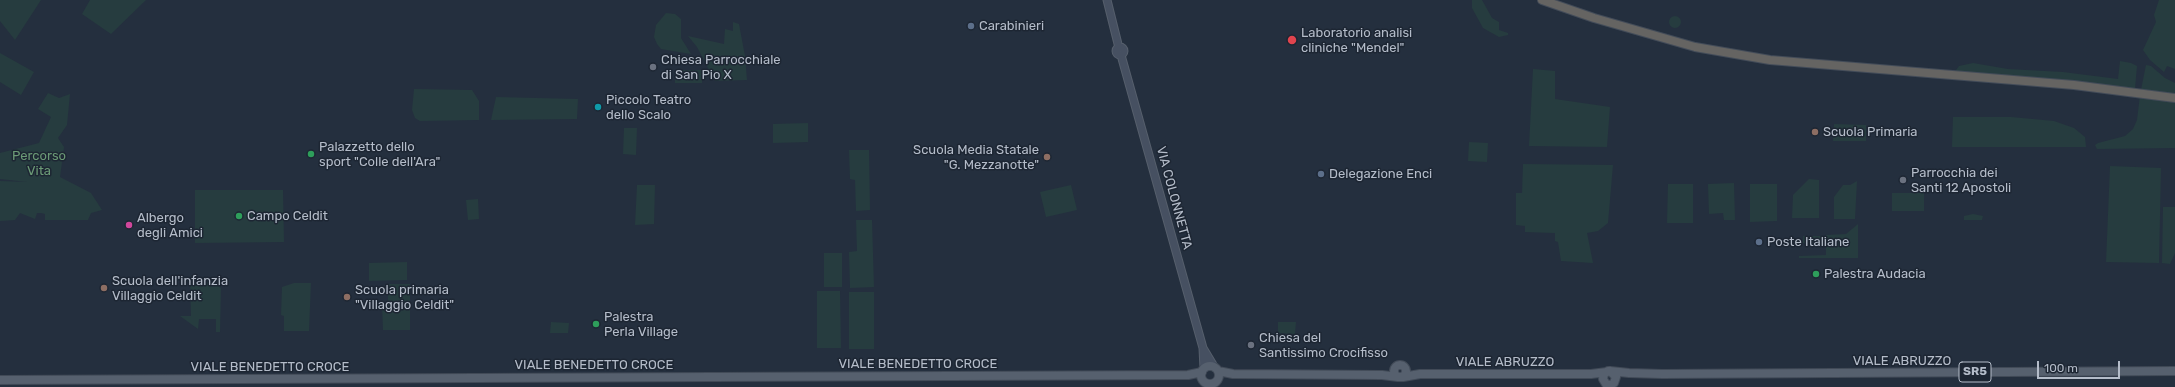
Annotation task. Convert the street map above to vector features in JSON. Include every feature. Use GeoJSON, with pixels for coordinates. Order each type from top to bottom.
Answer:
{"type":"FeatureCollection","features":[{"type":"Feature","properties":{"kind":"highway"},"geometry":{"type":"LineString","coordinates":[[1542,0],[1587,16],[1717,51],[1834,66],[2074,85],[2175,98]]}},
{"type":"Feature","properties":{"kind":"main road","name":"VIA COLONNETTA"},"geometry":{"type":"LineString","coordinates":[[1107,0],[1203,348]]}},
{"type":"Feature","properties":{"kind":"main road"},"geometry":{"type":"LineString","coordinates":[[1203,348],[1217,375]]}},
{"type":"Feature","properties":{"kind":"main road"},"geometry":{"type":"LineString","coordinates":[[1203,348],[1203,375]]}},
{"type":"Feature","properties":{"kind":"main road","name":"SR5"},"geometry":{"type":"LineString","coordinates":[[1211,367],[1217,375],[1210,384],[1203,375],[1211,367]]}},
{"type":"Feature","properties":{"kind":"main road","name":"VIALE ABRUZZO"},"geometry":{"type":"LineString","coordinates":[[1217,375],[2175,372]]}},
{"type":"Feature","properties":{"kind":"main road","name":"VIALE ABRUZZO"},"geometry":{"type":"LineString","coordinates":[[1616,379],[1629,373]]}},
{"type":"Feature","properties":{"kind":"main road"},"geometry":{"type":"LineString","coordinates":[[1606,374],[1615,374],[1616,379]]}},
{"type":"Feature","properties":{"kind":"main road","name":"SR5"},"geometry":{"type":"LineString","coordinates":[[1606,374],[1606,384],[1610,385],[1616,379]]}},
{"type":"Feature","properties":{"kind":"main road","name":"VIALE BENEDETTO CROCE"},"geometry":{"type":"LineString","coordinates":[[0,380],[1203,375]]}},
{"type":"Feature","properties":{"kind":"green space"},"geometry":{"type":"Polygon","coordinates":[[[0,0],[41,0],[15,40],[0,21],[0,0]]]}},
{"type":"Feature","properties":{"kind":"green space"},"geometry":{"type":"Polygon","coordinates":[[[90,0],[146,0],[111,34],[82,14],[90,0]]]}},
{"type":"Feature","properties":{"kind":"green space"},"geometry":{"type":"Polygon","coordinates":[[[1472,0],[1482,0],[1492,18],[1499,22],[1499,30],[1508,33],[1508,35],[1499,37],[1483,28],[1472,8],[1472,0]]]}},
{"type":"Feature","properties":{"kind":"green space"},"geometry":{"type":"Polygon","coordinates":[[[2159,0],[2175,0],[2175,69],[2167,66],[2164,72],[2150,60],[2143,50],[2156,22],[2154,15],[2159,0]]]}},
{"type":"Feature","properties":{"kind":"green space"},"geometry":{"type":"Polygon","coordinates":[[[666,13],[675,14],[681,19],[681,38],[691,54],[661,49],[657,44],[654,37],[656,25],[666,13]]]}},
{"type":"Feature","properties":{"kind":"green space"},"geometry":{"type":"Polygon","coordinates":[[[1673,16],[1677,16],[1681,22],[1677,28],[1673,28],[1669,24],[1669,20],[1673,16]]]}},
{"type":"Feature","properties":{"kind":"green space"},"geometry":{"type":"Polygon","coordinates":[[[733,22],[739,24],[745,56],[747,80],[715,81],[697,47],[688,36],[724,44],[725,29],[733,31],[733,22]]]}},
{"type":"Feature","properties":{"kind":"green space"},"geometry":{"type":"Polygon","coordinates":[[[0,53],[34,72],[21,95],[0,82],[0,53]]]}},
{"type":"Feature","properties":{"kind":"green space"},"geometry":{"type":"Polygon","coordinates":[[[2120,61],[2137,66],[2135,89],[1954,73],[1959,66],[1973,63],[2008,69],[2063,72],[2118,79],[2120,61]]]}},
{"type":"Feature","properties":{"kind":"green space"},"geometry":{"type":"Polygon","coordinates":[[[2146,65],[2151,66],[2165,78],[2175,83],[2175,94],[2141,90],[2146,65]]]}},
{"type":"Feature","properties":{"kind":"green space"},"geometry":{"type":"Polygon","coordinates":[[[1533,69],[1555,71],[1555,99],[1610,107],[1607,147],[1529,146],[1533,69]]]}},
{"type":"Feature","properties":{"kind":"green space"},"geometry":{"type":"Polygon","coordinates":[[[675,70],[702,70],[702,83],[675,83],[675,70]]]}},
{"type":"Feature","properties":{"kind":"green space"},"geometry":{"type":"Polygon","coordinates":[[[414,89],[472,90],[479,101],[479,120],[420,121],[415,118],[412,110],[414,89]]]}},
{"type":"Feature","properties":{"kind":"green space","name":"Percorso Vita"},"geometry":{"type":"Polygon","coordinates":[[[48,93],[59,98],[70,94],[67,125],[58,138],[64,147],[60,177],[91,193],[102,210],[91,213],[88,220],[45,220],[45,214],[41,213],[37,213],[35,219],[20,213],[15,220],[0,221],[0,181],[27,182],[0,179],[0,153],[39,143],[51,117],[38,109],[48,93]]]}},
{"type":"Feature","properties":{"kind":"green space"},"geometry":{"type":"Polygon","coordinates":[[[2140,95],[2175,101],[2175,148],[2097,149],[2095,145],[2098,143],[2125,136],[2133,129],[2137,120],[2140,95]]]}},
{"type":"Feature","properties":{"kind":"green space"},"geometry":{"type":"Polygon","coordinates":[[[496,97],[578,99],[577,119],[491,120],[496,97]]]}},
{"type":"Feature","properties":{"kind":"green space"},"geometry":{"type":"Polygon","coordinates":[[[1953,117],[2011,117],[2054,121],[2074,128],[2085,137],[2086,147],[1952,147],[1953,117]]]}},
{"type":"Feature","properties":{"kind":"green space"},"geometry":{"type":"Polygon","coordinates":[[[808,123],[808,142],[773,143],[773,124],[808,123]]]}},
{"type":"Feature","properties":{"kind":"green space"},"geometry":{"type":"Polygon","coordinates":[[[1834,124],[1866,125],[1866,141],[1833,141],[1834,124]]]}},
{"type":"Feature","properties":{"kind":"green space"},"geometry":{"type":"Polygon","coordinates":[[[624,128],[637,128],[636,155],[623,154],[624,128]]]}},
{"type":"Feature","properties":{"kind":"green space"},"geometry":{"type":"Polygon","coordinates":[[[1469,142],[1488,143],[1487,162],[1468,161],[1469,142]]]}},
{"type":"Feature","properties":{"kind":"green space"},"geometry":{"type":"Polygon","coordinates":[[[849,150],[869,150],[870,210],[856,211],[855,180],[850,179],[849,150]]]}},
{"type":"Feature","properties":{"kind":"green space"},"geometry":{"type":"Polygon","coordinates":[[[1523,164],[1613,165],[1608,223],[1598,231],[1587,233],[1593,263],[1561,261],[1558,242],[1555,241],[1555,233],[1525,232],[1525,226],[1516,225],[1516,193],[1522,193],[1523,164]]]}},
{"type":"Feature","properties":{"kind":"green space"},"geometry":{"type":"Polygon","coordinates":[[[2110,166],[2161,168],[2159,263],[2106,262],[2110,166]]]}},
{"type":"Feature","properties":{"kind":"green space"},"geometry":{"type":"Polygon","coordinates":[[[1809,179],[1819,180],[1819,218],[1792,218],[1793,195],[1809,179]]]}},
{"type":"Feature","properties":{"kind":"green space"},"geometry":{"type":"Polygon","coordinates":[[[1857,181],[1855,219],[1834,219],[1834,197],[1843,185],[1850,185],[1857,181]]]}},
{"type":"Feature","properties":{"kind":"green space"},"geometry":{"type":"Polygon","coordinates":[[[1734,183],[1735,220],[1724,220],[1723,213],[1709,214],[1708,184],[1734,183]]]}},
{"type":"Feature","properties":{"kind":"green space"},"geometry":{"type":"Polygon","coordinates":[[[1668,184],[1693,184],[1693,223],[1667,223],[1668,184]]]}},
{"type":"Feature","properties":{"kind":"green space"},"geometry":{"type":"Polygon","coordinates":[[[1750,184],[1777,184],[1777,221],[1750,222],[1750,184]]]}},
{"type":"Feature","properties":{"kind":"green space"},"geometry":{"type":"Polygon","coordinates":[[[637,185],[655,185],[654,224],[635,225],[637,185]]]}},
{"type":"Feature","properties":{"kind":"green space"},"geometry":{"type":"Polygon","coordinates":[[[1071,185],[1077,210],[1046,217],[1040,192],[1071,185]]]}},
{"type":"Feature","properties":{"kind":"green space","name":"Campo Celdit"},"geometry":{"type":"Polygon","coordinates":[[[195,190],[283,190],[284,242],[195,243],[195,190]]]}},
{"type":"Feature","properties":{"kind":"green space"},"geometry":{"type":"Polygon","coordinates":[[[1892,193],[1924,193],[1924,211],[1892,211],[1892,193]]]}},
{"type":"Feature","properties":{"kind":"green space"},"geometry":{"type":"Polygon","coordinates":[[[478,199],[479,219],[468,220],[466,200],[478,199]]]}},
{"type":"Feature","properties":{"kind":"green space"},"geometry":{"type":"Polygon","coordinates":[[[2163,207],[2175,207],[2175,253],[2170,264],[2162,263],[2163,207]]]}},
{"type":"Feature","properties":{"kind":"green space"},"geometry":{"type":"Polygon","coordinates":[[[1973,214],[1983,216],[1982,220],[1964,220],[1964,216],[1973,214]]]}},
{"type":"Feature","properties":{"kind":"green space"},"geometry":{"type":"Polygon","coordinates":[[[856,220],[872,220],[874,287],[850,288],[849,252],[857,251],[856,220]]]}},
{"type":"Feature","properties":{"kind":"green space"},"geometry":{"type":"Polygon","coordinates":[[[1858,224],[1858,258],[1799,258],[1799,256],[1826,255],[1826,235],[1846,234],[1858,224]]]}},
{"type":"Feature","properties":{"kind":"green space"},"geometry":{"type":"Polygon","coordinates":[[[1803,236],[1825,236],[1825,243],[1803,243],[1803,236]]]}},
{"type":"Feature","properties":{"kind":"green space"},"geometry":{"type":"Polygon","coordinates":[[[824,253],[842,253],[842,287],[824,287],[824,253]]]}},
{"type":"Feature","properties":{"kind":"green space"},"geometry":{"type":"Polygon","coordinates":[[[407,262],[407,280],[369,281],[369,263],[407,262]]]}},
{"type":"Feature","properties":{"kind":"green space"},"geometry":{"type":"Polygon","coordinates":[[[190,282],[213,282],[221,288],[220,332],[216,332],[216,319],[199,319],[198,329],[180,316],[191,316],[190,282]]]}},
{"type":"Feature","properties":{"kind":"green space"},"geometry":{"type":"Polygon","coordinates":[[[294,283],[311,283],[309,331],[284,331],[284,316],[281,315],[282,287],[294,283]]]}},
{"type":"Feature","properties":{"kind":"green space"},"geometry":{"type":"Polygon","coordinates":[[[388,284],[410,284],[410,330],[383,330],[382,306],[388,306],[388,284]]]}},
{"type":"Feature","properties":{"kind":"green space"},"geometry":{"type":"Polygon","coordinates":[[[817,291],[840,291],[841,348],[817,348],[817,291]]]}},
{"type":"Feature","properties":{"kind":"green space"},"geometry":{"type":"Polygon","coordinates":[[[849,292],[874,292],[874,349],[849,349],[849,292]]]}},
{"type":"Feature","properties":{"kind":"green space"},"geometry":{"type":"Polygon","coordinates":[[[551,322],[569,323],[568,333],[550,333],[551,322]]]}},
{"type":"Feature","properties":{"kind":"green space"},"geometry":{"type":"Polygon","coordinates":[[[1278,322],[1296,322],[1295,334],[1278,333],[1278,322]]]}},
{"type":"Feature","properties":{"kind":"place","name":"Carabinieri"},"geometry":{"type":"Point","coordinates":[971,26]}},
{"type":"Feature","properties":{"kind":"place","name":"Laboratorio analisi cliniche \"Mendel\""},"geometry":{"type":"Point","coordinates":[1292,40]}},
{"type":"Feature","properties":{"kind":"place","name":"Chiesa Parrocchiale di San Pio X"},"geometry":{"type":"Point","coordinates":[653,67]}},
{"type":"Feature","properties":{"kind":"place","name":"Piccolo Teatro dello Scalo"},"geometry":{"type":"Point","coordinates":[598,107]}},
{"type":"Feature","properties":{"kind":"place","name":"Scuola Primaria"},"geometry":{"type":"Point","coordinates":[1815,132]}},
{"type":"Feature","properties":{"kind":"place","name":"Palazzetto dello sport \"Colle dell'Ara\""},"geometry":{"type":"Point","coordinates":[311,154]}},
{"type":"Feature","properties":{"kind":"place","name":"Scuola Media Statale \"G. Mezzanotte\""},"geometry":{"type":"Point","coordinates":[1047,157]}},
{"type":"Feature","properties":{"kind":"place","name":"Delegazione Enci"},"geometry":{"type":"Point","coordinates":[1321,174]}},
{"type":"Feature","properties":{"kind":"place","name":"Parrocchia dei Santi 12 Apostoli"},"geometry":{"type":"Point","coordinates":[1903,180]}},
{"type":"Feature","properties":{"kind":"place","name":"Campo Celdit"},"geometry":{"type":"Point","coordinates":[239,216]}},
{"type":"Feature","properties":{"kind":"place","name":"Albergo degli Amici"},"geometry":{"type":"Point","coordinates":[129,225]}},
{"type":"Feature","properties":{"kind":"place","name":"Poste Italiane"},"geometry":{"type":"Point","coordinates":[1759,242]}},
{"type":"Feature","properties":{"kind":"place","name":"Palestra Audacia"},"geometry":{"type":"Point","coordinates":[1816,274]}},
{"type":"Feature","properties":{"kind":"place","name":"Scuola dell'infanzia Villaggio Celdit"},"geometry":{"type":"Point","coordinates":[104,288]}},
{"type":"Feature","properties":{"kind":"place","name":"Scuola primaria \"Villaggio Celdit\""},"geometry":{"type":"Point","coordinates":[347,297]}},
{"type":"Feature","properties":{"kind":"place","name":"Palestra Perla Village"},"geometry":{"type":"Point","coordinates":[596,324]}},
{"type":"Feature","properties":{"kind":"place","name":"Chiesa del Santissimo Crocifisso"},"geometry":{"type":"Point","coordinates":[1251,345]}}]}
